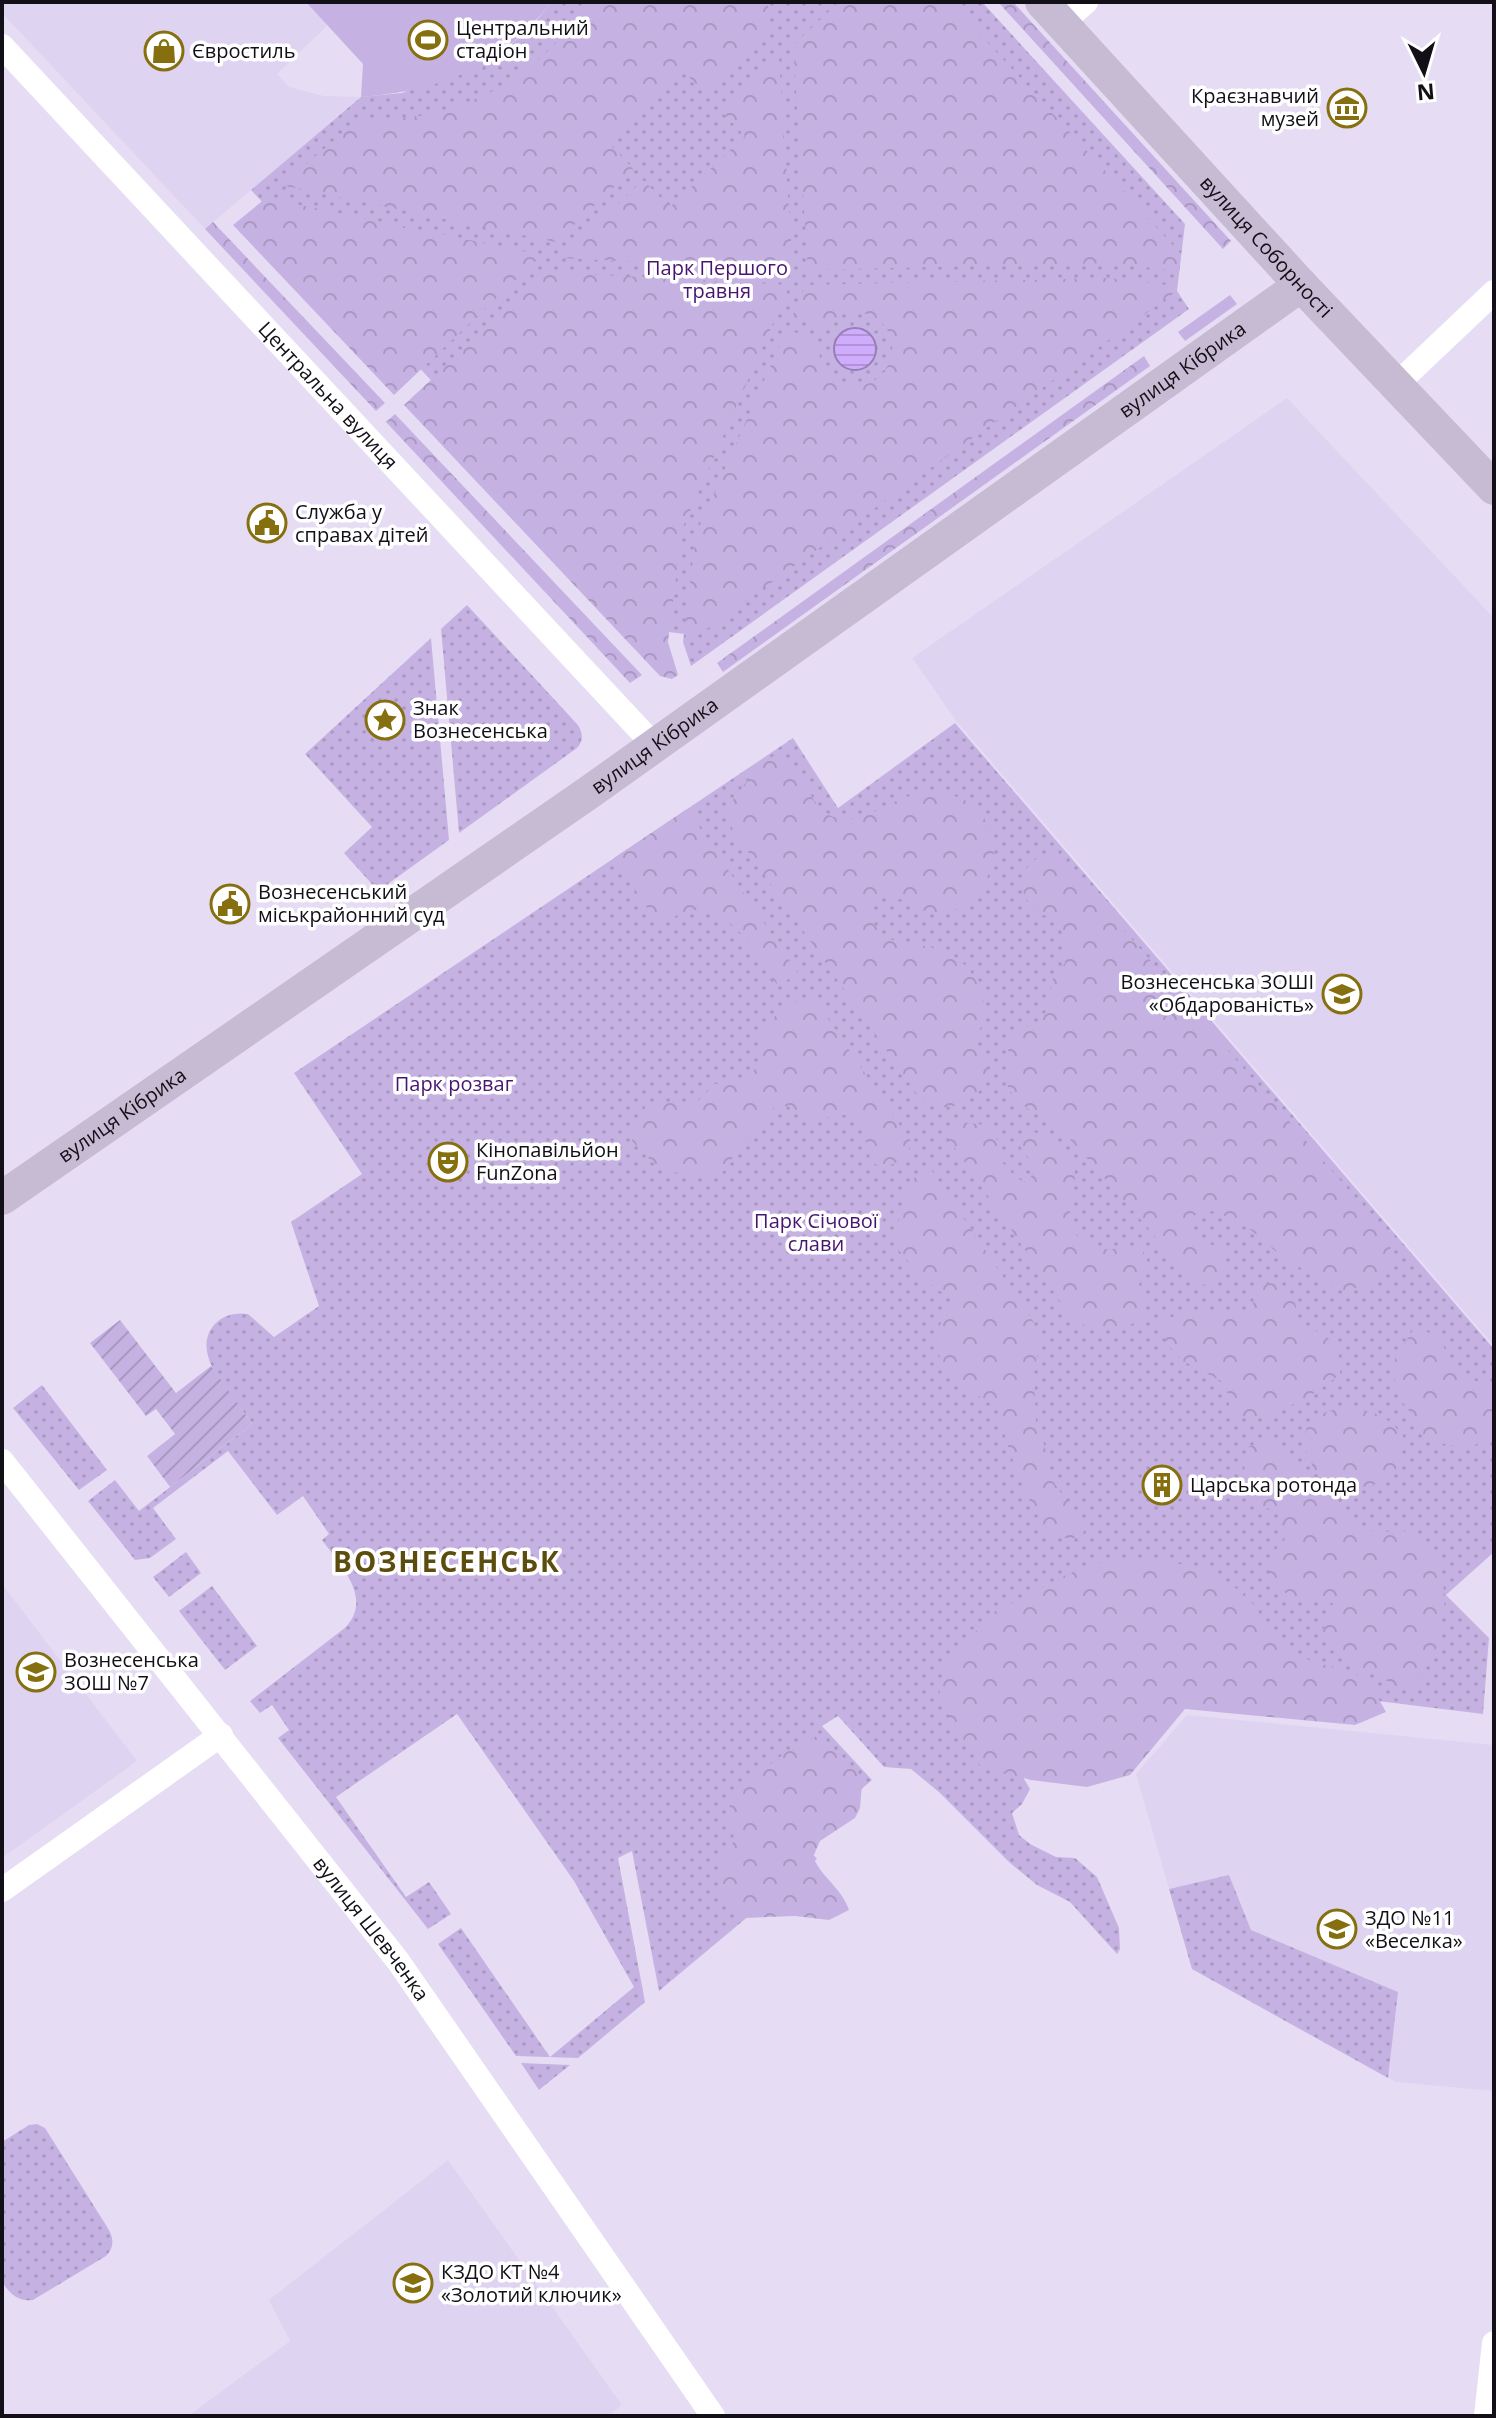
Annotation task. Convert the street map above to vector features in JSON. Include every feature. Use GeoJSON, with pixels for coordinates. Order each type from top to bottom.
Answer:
{"type":"FeatureCollection","features":[{"type":"Feature","properties":{"kind":"main road","name":"вулиця Соборності"},"geometry":{"type":"LineString","coordinates":[[1063,9],[1301,285],[1494,488]]}},
{"type":"Feature","properties":{"kind":"main road","name":"вулиця Кібрика"},"geometry":{"type":"LineString","coordinates":[[2,1198],[654,745],[1301,285]]}},
{"type":"Feature","properties":{"kind":"street","name":"Центральна вулиця"},"geometry":{"type":"LineString","coordinates":[[2,46],[654,745]]}},
{"type":"Feature","properties":{"kind":"street"},"geometry":{"type":"LineString","coordinates":[[1397,384],[1494,292]]}},
{"type":"Feature","properties":{"kind":"street","name":"вулиця Шевченка"},"geometry":{"type":"LineString","coordinates":[[2,1461],[398,1961],[713,2416]]}},
{"type":"Feature","properties":{"kind":"street"},"geometry":{"type":"LineString","coordinates":[[2,1890],[221,1735]]}},
{"type":"Feature","properties":{"kind":"street"},"geometry":{"type":"LineString","coordinates":[[1486,2416],[1494,2343]]}},
{"type":"Feature","properties":{"kind":"shaded area"},"geometry":{"type":"Polygon","coordinates":[[[2,2],[307,2],[328,25],[277,74],[289,87],[324,96],[361,97],[205,229],[2,13],[2,2]]]}},
{"type":"Feature","properties":{"kind":"shaded area"},"geometry":{"type":"Polygon","coordinates":[[[855,328],[870,334],[876,349],[870,364],[855,370],[840,364],[834,349],[840,334],[855,328]]]}},
{"type":"Feature","properties":{"kind":"shaded area","name":"Вознесенська ЗОШІ «Обдарованість»"},"geometry":{"type":"Polygon","coordinates":[[[1287,398],[1494,618],[1494,1346],[957,722],[912,658],[1287,398]]]}},
{"type":"Feature","properties":{"kind":"shaded area","name":"Вознесенська ЗОШ №7"},"geometry":{"type":"Polygon","coordinates":[[[2,1584],[137,1761],[2,1858],[2,1584]]]}},
{"type":"Feature","properties":{"kind":"shaded area","name":"ЗДО №11 «Веселка»"},"geometry":{"type":"Polygon","coordinates":[[[1187,1715],[1494,1745],[1494,2091],[1396,2082],[1192,1969],[1136,1774],[1187,1715]]]}},
{"type":"Feature","properties":{"kind":"shaded area","name":"КЗДО КТ №4 «Золотий ключик»"},"geometry":{"type":"Polygon","coordinates":[[[448,2160],[622,2405],[608,2416],[188,2416],[290,2341],[269,2300],[448,2160]]]}},
{"type":"Feature","properties":{"kind":"green space","name":"Центральний стадіон"},"geometry":{"type":"Polygon","coordinates":[[[306,2],[552,2],[510,44],[467,72],[419,88],[361,97],[363,64],[306,2]]]}},
{"type":"Feature","properties":{"kind":"green space","name":"Парк Першого травня"},"geometry":{"type":"Polygon","coordinates":[[[552,2],[982,2],[1185,224],[1177,291],[1189,309],[691,666],[683,642],[684,634],[669,632],[251,190],[361,97],[402,93],[502,52],[530,28],[552,2]]]}},
{"type":"Feature","properties":{"kind":"green space"},"geometry":{"type":"Polygon","coordinates":[[[587,2],[768,2],[770,35],[707,95],[683,71],[608,142],[633,169],[556,242],[281,185],[356,122],[420,116],[457,107],[523,73],[551,48],[576,20],[587,2]]]}},
{"type":"Feature","properties":{"kind":"green space"},"geometry":{"type":"Polygon","coordinates":[[[839,2],[951,2],[1181,254],[1179,271],[1108,263],[808,270],[793,45],[839,2]]]}},
{"type":"Feature","properties":{"kind":"green space"},"geometry":{"type":"Polygon","coordinates":[[[998,2],[1013,2],[1231,241],[1223,249],[998,2]]]}},
{"type":"Feature","properties":{"kind":"green space"},"geometry":{"type":"Polygon","coordinates":[[[779,58],[793,270],[561,258],[643,180],[670,207],[745,136],[722,112],[779,58]]]}},
{"type":"Feature","properties":{"kind":"green space"},"geometry":{"type":"Polygon","coordinates":[[[266,198],[542,255],[394,395],[233,225],[266,198]]]}},
{"type":"Feature","properties":{"kind":"green space"},"geometry":{"type":"Polygon","coordinates":[[[213,222],[385,403],[376,411],[205,229],[213,222]]]}},
{"type":"Feature","properties":{"kind":"green space"},"geometry":{"type":"Polygon","coordinates":[[[546,272],[790,285],[682,529],[668,642],[678,675],[672,679],[660,676],[404,405],[546,272]]]}},
{"type":"Feature","properties":{"kind":"green space"},"geometry":{"type":"Polygon","coordinates":[[[1108,278],[1177,286],[1177,291],[697,636],[684,634],[696,534],[787,329],[819,342],[825,369],[844,384],[868,383],[879,377],[888,365],[891,337],[874,318],[862,313],[849,313],[836,318],[824,328],[793,315],[806,285],[1108,278]]]}},
{"type":"Feature","properties":{"kind":"green space"},"geometry":{"type":"Polygon","coordinates":[[[1230,295],[1237,304],[1185,341],[1178,332],[1230,295]]]}},
{"type":"Feature","properties":{"kind":"green space"},"geometry":{"type":"Polygon","coordinates":[[[1144,356],[1150,366],[723,672],[717,663],[1144,356]]]}},
{"type":"Feature","properties":{"kind":"green space"},"geometry":{"type":"Polygon","coordinates":[[[395,414],[642,675],[630,683],[386,422],[395,414]]]}},
{"type":"Feature","properties":{"kind":"green space"},"geometry":{"type":"Polygon","coordinates":[[[467,605],[577,724],[582,736],[577,748],[459,833],[441,629],[467,605]]]}},
{"type":"Feature","properties":{"kind":"green space"},"geometry":{"type":"Polygon","coordinates":[[[431,638],[449,840],[378,891],[344,853],[372,827],[305,754],[431,638]]]}},
{"type":"Feature","properties":{"kind":"green space","name":"Парк Січової слави"},"geometry":{"type":"Polygon","coordinates":[[[955,723],[1494,1349],[1494,1552],[1446,1595],[1489,1638],[1483,1714],[1206,1680],[1011,1757],[1030,1789],[1022,1804],[1012,1813],[1019,1835],[1056,1857],[1075,1858],[1097,1877],[1119,1928],[1120,1949],[1117,1954],[1070,1902],[1037,1885],[1009,1862],[940,1793],[911,1769],[884,1767],[838,1716],[822,1726],[872,1780],[801,1841],[817,1859],[659,1991],[632,1851],[618,1858],[645,2002],[578,2058],[516,2056],[438,1944],[461,1928],[550,2057],[634,1987],[574,1881],[457,1714],[336,1797],[406,1897],[429,1882],[451,1914],[428,1929],[278,1738],[289,1730],[272,1705],[260,1713],[250,1701],[346,1627],[353,1616],[356,1604],[351,1582],[322,1540],[329,1534],[303,1496],[277,1515],[228,1451],[153,1508],[176,1539],[150,1558],[135,1560],[88,1501],[115,1480],[139,1511],[252,1424],[210,1363],[208,1337],[221,1319],[238,1313],[248,1314],[274,1337],[319,1306],[291,1222],[362,1174],[294,1073],[793,738],[838,808],[955,723]]]}},
{"type":"Feature","properties":{"kind":"green space"},"geometry":{"type":"Polygon","coordinates":[[[776,755],[795,768],[818,806],[837,818],[857,818],[916,794],[945,794],[969,803],[984,818],[990,829],[994,851],[989,872],[974,903],[938,913],[925,911],[888,895],[875,897],[868,903],[874,923],[885,936],[947,953],[964,964],[976,981],[985,1015],[982,1026],[968,1043],[984,1060],[987,1074],[981,1089],[969,1100],[954,1106],[938,1107],[921,1100],[733,830],[727,817],[729,805],[762,761],[776,755]]]}},
{"type":"Feature","properties":{"kind":"green space"},"geometry":{"type":"Polygon","coordinates":[[[687,809],[798,973],[778,986],[744,937],[715,914],[699,910],[680,914],[660,927],[614,858],[687,809]]]}},
{"type":"Feature","properties":{"kind":"green space"},"geometry":{"type":"Polygon","coordinates":[[[1048,853],[1061,857],[1391,1239],[1392,1266],[1376,1284],[1344,1290],[1325,1283],[1280,1255],[1251,1230],[1205,1209],[1192,1217],[1188,1226],[1200,1238],[1223,1252],[1225,1278],[1211,1286],[1191,1282],[1054,1121],[1017,1100],[1008,1088],[1009,1042],[1022,1029],[1041,1021],[1049,1005],[1052,980],[1065,963],[1066,942],[1057,921],[1030,904],[1022,888],[1025,871],[1048,853]]]}},
{"type":"Feature","properties":{"kind":"green space"},"geometry":{"type":"Polygon","coordinates":[[[806,997],[814,998],[912,1143],[902,1160],[883,1168],[871,1162],[856,1113],[811,1120],[793,1108],[777,1104],[734,1154],[728,1169],[722,1172],[694,1174],[666,1170],[632,1141],[633,1123],[649,1103],[697,1102],[715,1084],[747,1078],[761,1062],[759,1039],[780,1009],[806,997]]]}},
{"type":"Feature","properties":{"kind":"green space"},"geometry":{"type":"Polygon","coordinates":[[[961,1122],[985,1125],[1002,1146],[1002,1161],[1015,1177],[1024,1182],[1031,1177],[1034,1166],[1018,1140],[1025,1132],[1043,1135],[1068,1153],[1074,1166],[1070,1221],[1075,1233],[1094,1247],[1141,1248],[1146,1256],[1148,1267],[1137,1293],[1144,1303],[1142,1318],[1125,1326],[1103,1329],[1088,1327],[1071,1317],[951,1142],[947,1134],[961,1122]]]}},
{"type":"Feature","properties":{"kind":"green space"},"geometry":{"type":"Polygon","coordinates":[[[928,1165],[1043,1336],[1034,1368],[1036,1425],[1045,1447],[1052,1480],[1086,1527],[1083,1533],[1072,1539],[1049,1535],[1039,1519],[1018,1474],[998,1409],[968,1389],[940,1361],[937,1329],[956,1302],[924,1280],[896,1247],[900,1214],[907,1191],[928,1165]]]}},
{"type":"Feature","properties":{"kind":"green space"},"geometry":{"type":"Polygon","coordinates":[[[1279,1282],[1294,1300],[1297,1324],[1324,1335],[1335,1346],[1340,1374],[1288,1407],[1265,1415],[1229,1419],[1225,1383],[1183,1361],[1166,1343],[1161,1324],[1184,1310],[1229,1315],[1253,1309],[1254,1292],[1266,1284],[1279,1282]]]}},
{"type":"Feature","properties":{"kind":"green space"},"geometry":{"type":"Polygon","coordinates":[[[120,1320],[176,1393],[211,1366],[252,1424],[170,1487],[147,1456],[175,1434],[156,1409],[146,1416],[90,1343],[120,1320]]]}},
{"type":"Feature","properties":{"kind":"green space"},"geometry":{"type":"Polygon","coordinates":[[[1413,1330],[1428,1332],[1436,1337],[1450,1360],[1464,1374],[1475,1381],[1494,1385],[1494,1437],[1459,1446],[1424,1437],[1419,1423],[1403,1403],[1390,1367],[1413,1330]]]}},
{"type":"Feature","properties":{"kind":"green space"},"geometry":{"type":"Polygon","coordinates":[[[42,1385],[107,1470],[79,1490],[13,1408],[42,1385]]]}},
{"type":"Feature","properties":{"kind":"green space"},"geometry":{"type":"Polygon","coordinates":[[[1343,1407],[1379,1415],[1400,1432],[1406,1441],[1393,1477],[1368,1487],[1332,1484],[1314,1470],[1302,1441],[1311,1417],[1343,1407]]]}},
{"type":"Feature","properties":{"kind":"green space"},"geometry":{"type":"Polygon","coordinates":[[[1265,1440],[1353,1526],[1383,1533],[1399,1528],[1428,1544],[1441,1567],[1445,1600],[1438,1645],[1413,1693],[1361,1669],[1333,1651],[1322,1633],[1333,1603],[1292,1600],[1269,1576],[1271,1555],[1287,1537],[1277,1513],[1252,1506],[1245,1477],[1248,1447],[1265,1440]]]}},
{"type":"Feature","properties":{"kind":"green space"},"geometry":{"type":"Polygon","coordinates":[[[186,1552],[201,1573],[169,1597],[153,1577],[186,1552]]]}},
{"type":"Feature","properties":{"kind":"green space"},"geometry":{"type":"Polygon","coordinates":[[[1146,1560],[1197,1566],[1246,1594],[1276,1637],[1306,1659],[1367,1678],[1386,1712],[1355,1725],[1185,1709],[1130,1775],[1087,1787],[1031,1780],[981,1767],[938,1699],[946,1665],[992,1613],[1090,1563],[1146,1560]]]}},
{"type":"Feature","properties":{"kind":"green space"},"geometry":{"type":"Polygon","coordinates":[[[212,1586],[257,1646],[225,1670],[179,1611],[212,1586]]]}},
{"type":"Feature","properties":{"kind":"green space"},"geometry":{"type":"Polygon","coordinates":[[[819,1735],[856,1770],[862,1784],[860,1808],[855,1818],[820,1841],[813,1857],[849,1910],[829,1920],[795,1916],[745,1918],[733,1913],[719,1886],[721,1859],[734,1841],[732,1824],[727,1820],[732,1793],[789,1750],[819,1735]]]}},
{"type":"Feature","properties":{"kind":"green space"},"geometry":{"type":"Polygon","coordinates":[[[1229,1875],[1251,1930],[1398,1992],[1388,2078],[1192,1969],[1169,1889],[1229,1875]]]}},
{"type":"Feature","properties":{"kind":"green space"},"geometry":{"type":"Polygon","coordinates":[[[521,2063],[570,2065],[539,2090],[521,2063]]]}},
{"type":"Feature","properties":{"kind":"green space"},"geometry":{"type":"Polygon","coordinates":[[[37,2124],[45,2128],[109,2230],[112,2243],[106,2256],[33,2300],[23,2300],[2,2282],[2,2142],[29,2125],[37,2124]]]}},
{"type":"Feature","properties":{"kind":"place","name":"Центральний стадіон"},"geometry":{"type":"Point","coordinates":[428,40]}},
{"type":"Feature","properties":{"kind":"place","name":"Євростиль"},"geometry":{"type":"Point","coordinates":[164,51]}},
{"type":"Feature","properties":{"kind":"place","name":"Краєзнавчий музей"},"geometry":{"type":"Point","coordinates":[1347,108]}},
{"type":"Feature","properties":{"kind":"place","name":"Служба у справах дітей"},"geometry":{"type":"Point","coordinates":[267,523]}},
{"type":"Feature","properties":{"kind":"place","name":"Знак Вознесенська"},"geometry":{"type":"Point","coordinates":[385,720]}},
{"type":"Feature","properties":{"kind":"place","name":"Вознесенський міськрайонний суд"},"geometry":{"type":"Point","coordinates":[230,904]}},
{"type":"Feature","properties":{"kind":"place","name":"Вознесенська ЗОШІ «Обдарованість»"},"geometry":{"type":"Point","coordinates":[1342,994]}},
{"type":"Feature","properties":{"kind":"place","name":"Кінопавільйон FunZona"},"geometry":{"type":"Point","coordinates":[448,1162]}},
{"type":"Feature","properties":{"kind":"place","name":"Царська ротонда"},"geometry":{"type":"Point","coordinates":[1162,1485]}},
{"type":"Feature","properties":{"kind":"place","name":"Вознесенська ЗОШ №7"},"geometry":{"type":"Point","coordinates":[36,1672]}},
{"type":"Feature","properties":{"kind":"place","name":"ЗДО №11 «Веселка»"},"geometry":{"type":"Point","coordinates":[1337,1929]}},
{"type":"Feature","properties":{"kind":"place","name":"КЗДО КТ №4 «Золотий ключик»"},"geometry":{"type":"Point","coordinates":[413,2283]}},
{"type":"Feature","properties":{"kind":"district","name":"ВОЗНЕСЕНСЬК"},"geometry":{"type":"Point","coordinates":[447,1562]}},
{"type":"Feature","properties":{"kind":"park label","name":"Парк розваг"},"geometry":{"type":"Point","coordinates":[454,1084]}}]}
